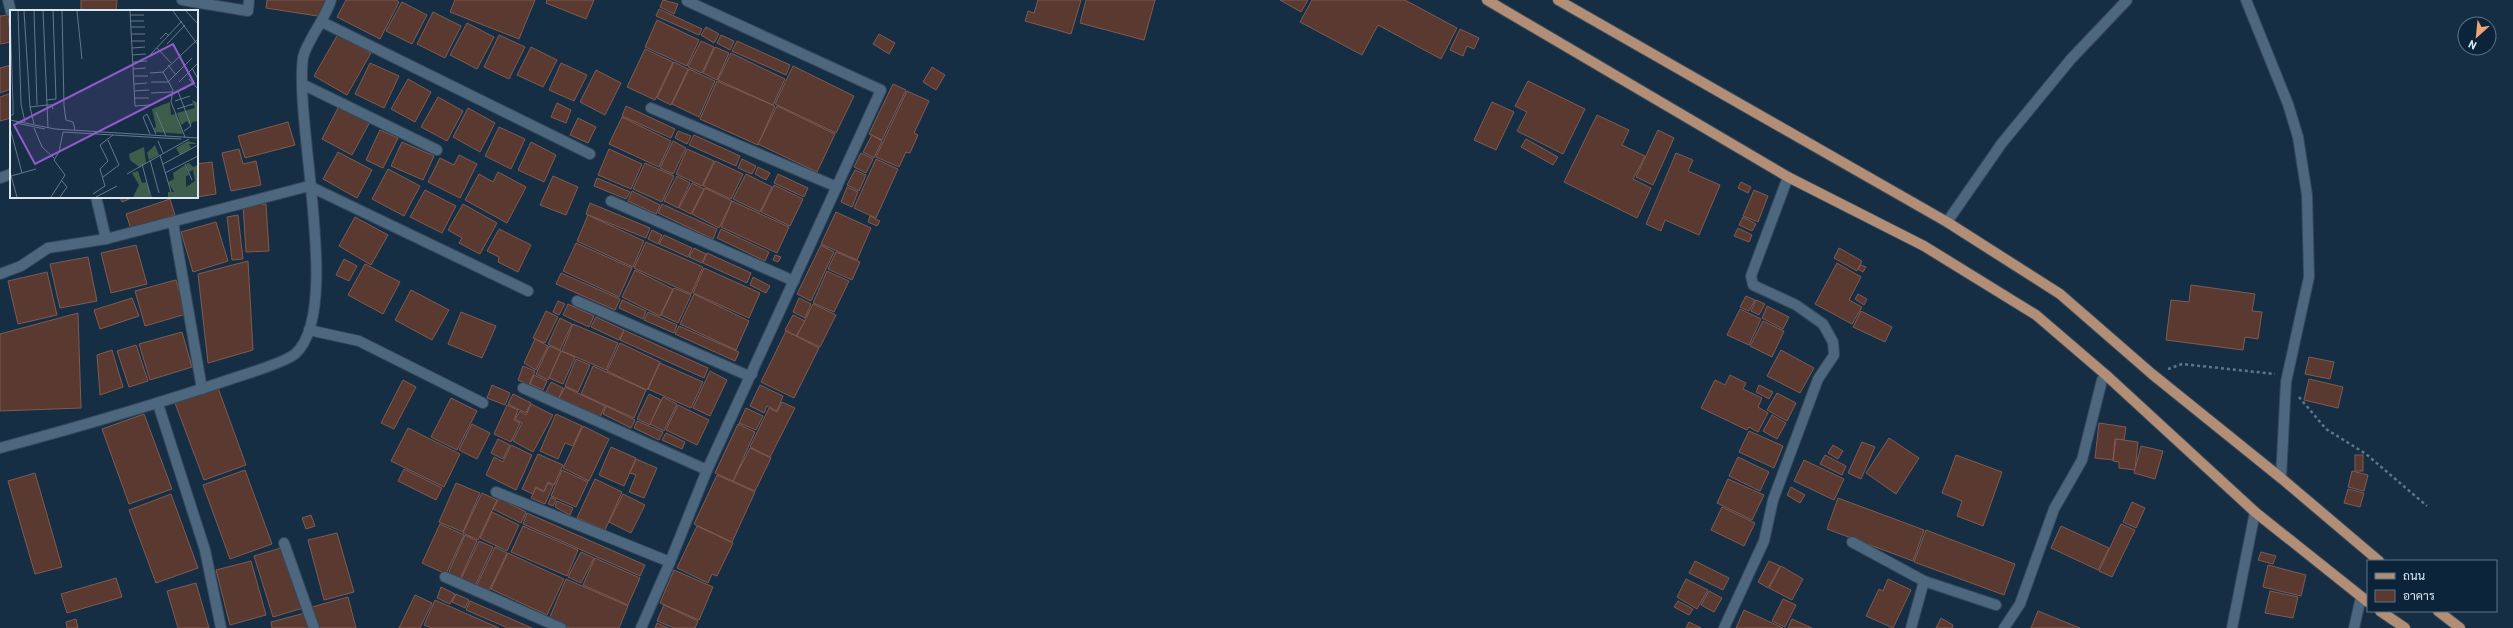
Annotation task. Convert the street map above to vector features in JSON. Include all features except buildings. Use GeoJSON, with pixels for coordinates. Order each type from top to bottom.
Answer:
{"type":"FeatureCollection","features":[{"type":"Feature","properties":{"kind":"main road"},"geometry":{"type":"LineString","coordinates":[[1487,0],[1788,177],[1924,246],[2023,306],[2036,315],[2106,374],[2255,512],[2364,600]]}},
{"type":"Feature","properties":{"kind":"main road"},"geometry":{"type":"LineString","coordinates":[[1558,0],[1947,222],[2060,294],[2152,374],[2281,478],[2378,560]]}},
{"type":"Feature","properties":{"kind":"main road"},"geometry":{"type":"LineString","coordinates":[[2381,612],[2405,628]]}},
{"type":"Feature","properties":{"kind":"main road"},"geometry":{"type":"LineString","coordinates":[[2439,612],[2460,628]]}},
{"type":"Feature","properties":{"kind":"street"},"geometry":{"type":"LineString","coordinates":[[8,0],[10,10]]}},
{"type":"Feature","properties":{"kind":"street"},"geometry":{"type":"LineString","coordinates":[[182,0],[248,11],[249,0]]}},
{"type":"Feature","properties":{"kind":"street"},"geometry":{"type":"LineString","coordinates":[[0,448],[158,404],[202,389],[294,355],[307,338],[316,310],[316,239],[309,186],[302,84],[303,56],[322,22],[331,0]]}},
{"type":"Feature","properties":{"kind":"street"},"geometry":{"type":"LineString","coordinates":[[1947,222],[2002,143],[2071,59],[2127,0]]}},
{"type":"Feature","properties":{"kind":"street"},"geometry":{"type":"LineString","coordinates":[[2246,0],[2288,104],[2298,137],[2307,195],[2309,277],[2286,382],[2281,478]]}},
{"type":"Feature","properties":{"kind":"street"},"geometry":{"type":"LineString","coordinates":[[641,628],[670,562],[707,470],[881,90],[687,1]]}},
{"type":"Feature","properties":{"kind":"street"},"geometry":{"type":"LineString","coordinates":[[322,22],[590,154]]}},
{"type":"Feature","properties":{"kind":"street"},"geometry":{"type":"LineString","coordinates":[[302,84],[437,150]]}},
{"type":"Feature","properties":{"kind":"street"},"geometry":{"type":"LineString","coordinates":[[651,108],[837,187]]}},
{"type":"Feature","properties":{"kind":"street"},"geometry":{"type":"LineString","coordinates":[[0,178],[10,174]]}},
{"type":"Feature","properties":{"kind":"street"},"geometry":{"type":"LineString","coordinates":[[1724,628],[1764,541],[1773,500],[1818,379],[1834,354],[1833,342],[1822,324],[1796,305],[1753,285],[1751,276],[1788,177]]}},
{"type":"Feature","properties":{"kind":"street"},"geometry":{"type":"LineString","coordinates":[[0,274],[21,266],[48,248],[106,239],[309,186],[528,290]]}},
{"type":"Feature","properties":{"kind":"street"},"geometry":{"type":"LineString","coordinates":[[96,198],[106,239]]}},
{"type":"Feature","properties":{"kind":"street"},"geometry":{"type":"LineString","coordinates":[[611,201],[794,281]]}},
{"type":"Feature","properties":{"kind":"street"},"geometry":{"type":"LineString","coordinates":[[173,222],[202,389]]}},
{"type":"Feature","properties":{"kind":"street"},"geometry":{"type":"LineString","coordinates":[[577,301],[749,376],[752,374]]}},
{"type":"Feature","properties":{"kind":"street"},"geometry":{"type":"LineString","coordinates":[[309,330],[359,341],[483,403]]}},
{"type":"Feature","properties":{"kind":"street"},"geometry":{"type":"LineString","coordinates":[[2004,628],[2020,604],[2054,509],[2082,460],[2102,380],[2106,374]]}},
{"type":"Feature","properties":{"kind":"street"},"geometry":{"type":"LineString","coordinates":[[523,388],[707,470]]}},
{"type":"Feature","properties":{"kind":"street"},"geometry":{"type":"LineString","coordinates":[[158,404],[205,550],[221,628]]}},
{"type":"Feature","properties":{"kind":"street"},"geometry":{"type":"LineString","coordinates":[[496,492],[670,562]]}},
{"type":"Feature","properties":{"kind":"street"},"geometry":{"type":"LineString","coordinates":[[2232,628],[2255,512]]}},
{"type":"Feature","properties":{"kind":"street"},"geometry":{"type":"LineString","coordinates":[[1852,542],[1924,581],[1996,605]]}},
{"type":"Feature","properties":{"kind":"street"},"geometry":{"type":"LineString","coordinates":[[284,543],[314,628]]}},
{"type":"Feature","properties":{"kind":"street"},"geometry":{"type":"LineString","coordinates":[[444,577],[561,628]]}},
{"type":"Feature","properties":{"kind":"street"},"geometry":{"type":"LineString","coordinates":[[1911,628],[1924,581]]}},
{"type":"Feature","properties":{"kind":"street"},"geometry":{"type":"LineString","coordinates":[[2354,628],[2364,600]]}}]}
